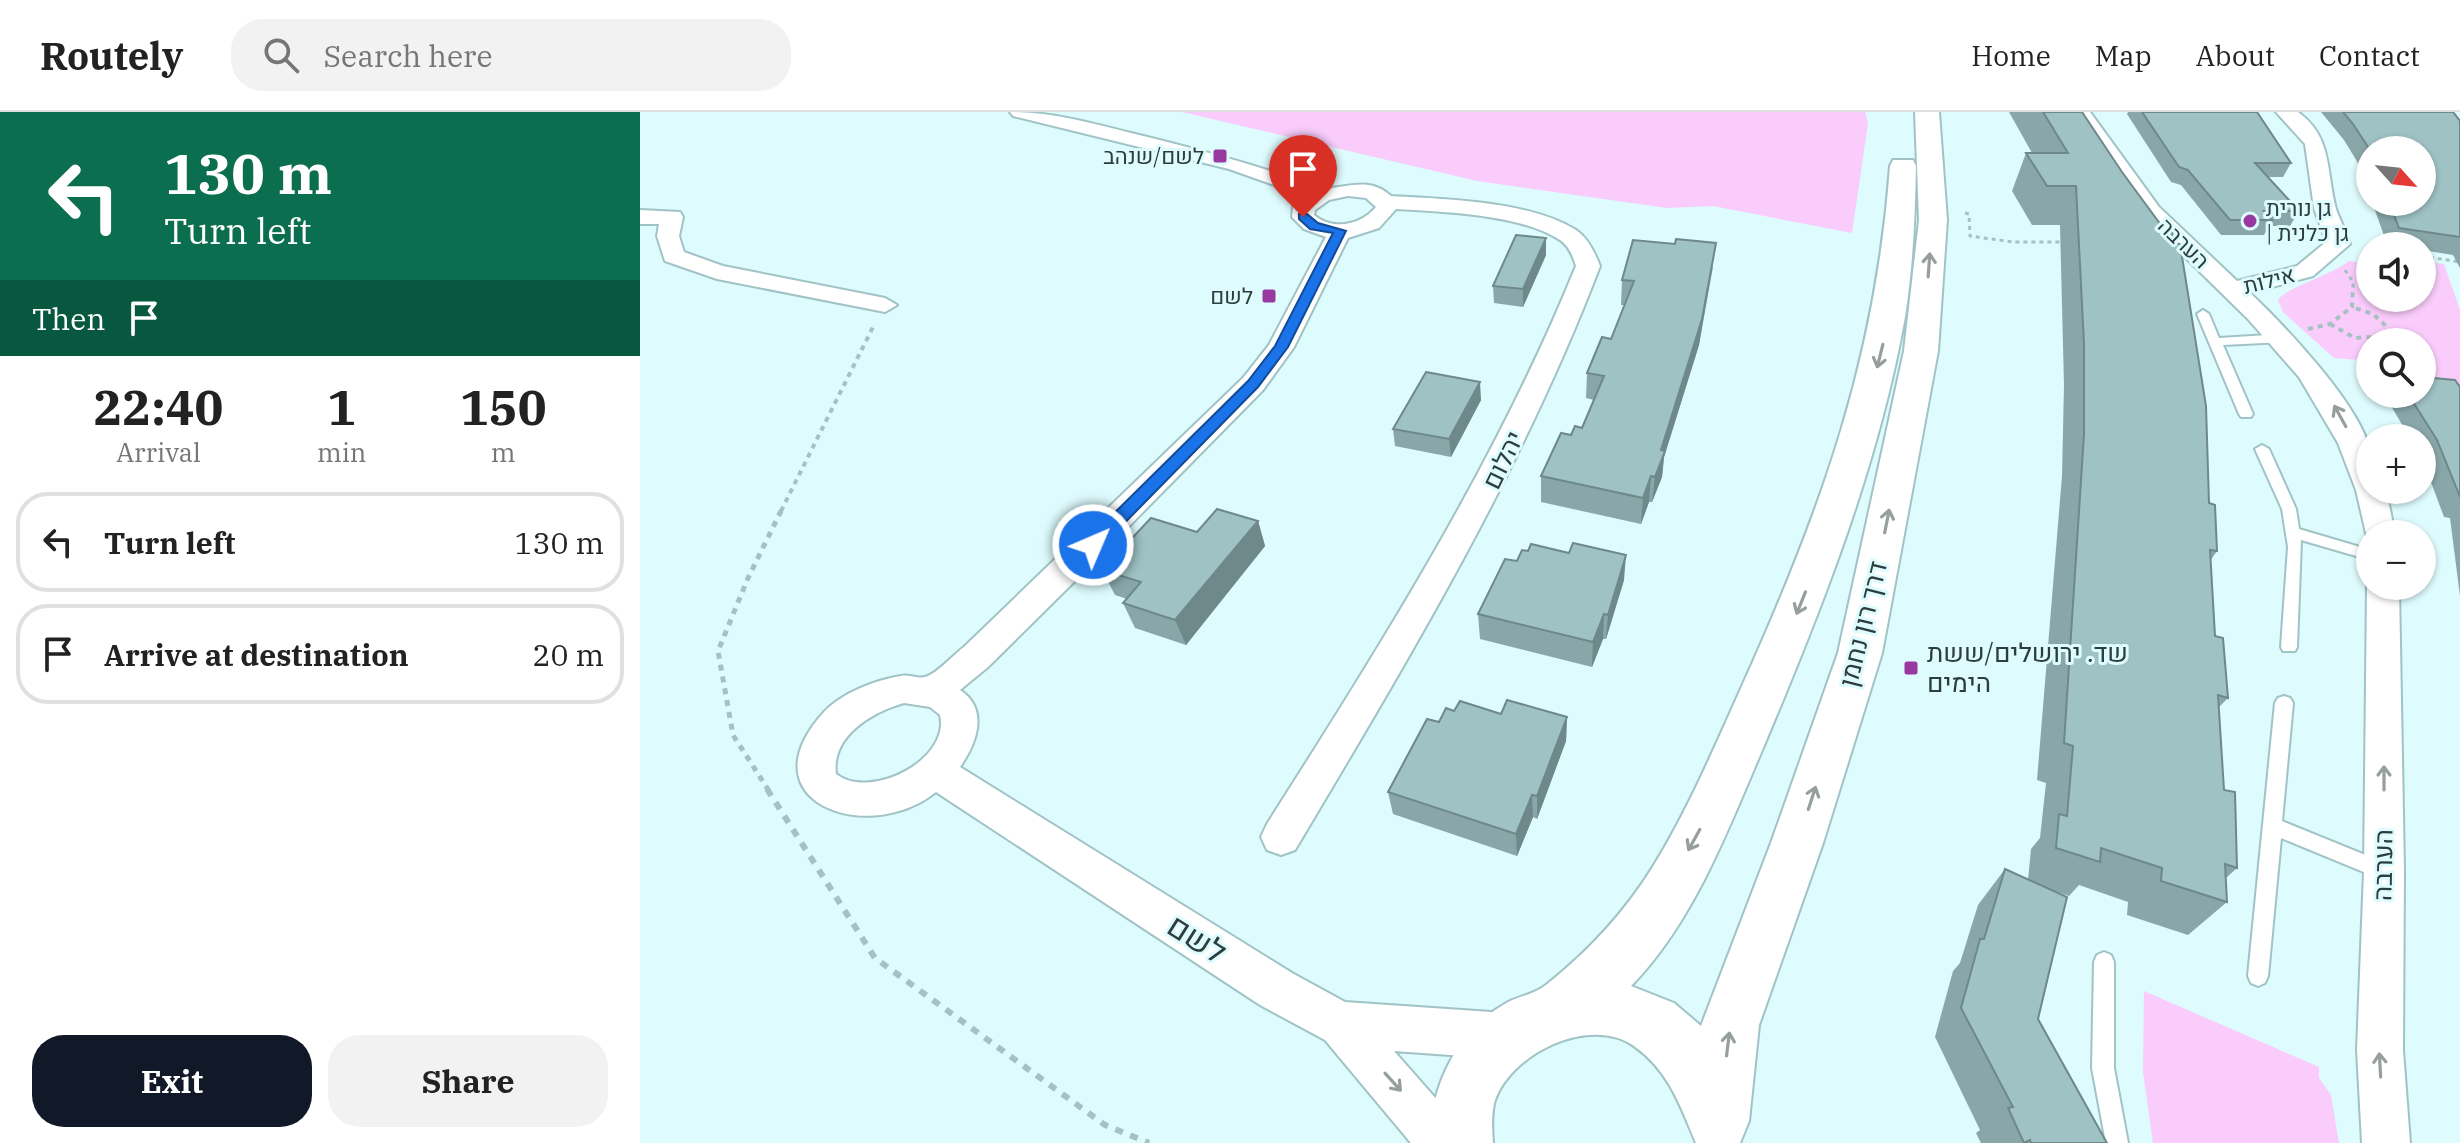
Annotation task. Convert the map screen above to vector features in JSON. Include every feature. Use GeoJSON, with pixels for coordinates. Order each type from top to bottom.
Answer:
{"type":"FeatureCollection","features":[{"type":"Feature","properties":{"kind":"main road"},"geometry":{"type":"LineString","coordinates":[[1564,1008],[1623,954],[1647,923],[1714,804],[1836,514],[1876,374],[1895,278],[1902,216],[1901,112]]}},
{"type":"Feature","properties":{"kind":"main road","name":"דרך רון נחמן"},"geometry":{"type":"LineString","coordinates":[[1719,1132],[1730,1025],[1797,843],[1863,637],[1921,351],[1933,220],[1927,112]]}},
{"type":"Feature","properties":{"kind":"main road"},"geometry":{"type":"LineString","coordinates":[[1461,1143],[1466,1093],[1479,1069],[1506,1036],[1528,1021],[1564,1008],[1602,1006],[1638,1016],[1677,1043],[1703,1078],[1719,1132]]}},
{"type":"Feature","properties":{"kind":"street"},"geometry":{"type":"LineString","coordinates":[[1020,112],[1236,165],[1321,195]]}},
{"type":"Feature","properties":{"kind":"street","name":"הערבה"},"geometry":{"type":"LineString","coordinates":[[2080,112],[2161,222],[2233,290],[2292,334],[2340,415],[2356,454]]}},
{"type":"Feature","properties":{"kind":"street","name":"אילות"},"geometry":{"type":"LineString","coordinates":[[2233,290],[2305,271],[2338,244],[2320,182],[2321,154],[2306,129],[2286,112]]}},
{"type":"Feature","properties":{"kind":"street"},"geometry":{"type":"LineString","coordinates":[[1354,189],[1379,196],[1385,202],[1387,207],[1382,218],[1368,226],[1340,231],[1314,226],[1303,217],[1304,207],[1321,195],[1354,189]]}},
{"type":"Feature","properties":{"kind":"street","name":"יהלום"},"geometry":{"type":"LineString","coordinates":[[1281,837],[1487,493],[1547,368],[1588,266],[1582,249],[1568,235],[1543,224],[1448,208],[1385,202]]}},
{"type":"Feature","properties":{"kind":"street"},"geometry":{"type":"LineString","coordinates":[[640,217],[672,217],[668,236],[673,256],[717,272],[885,305]]}},
{"type":"Feature","properties":{"kind":"street"},"geometry":{"type":"LineString","coordinates":[[934,690],[976,657],[1073,564],[1253,384],[1281,347],[1340,231]]}},
{"type":"Feature","properties":{"kind":"street","name":"הערבה"},"geometry":{"type":"LineString","coordinates":[[2383,600],[2384,871],[2380,1050],[2386,1143]]}},
{"type":"Feature","properties":{"kind":"street"},"geometry":{"type":"LineString","coordinates":[[904,689],[934,690],[952,699],[961,717],[959,739],[935,771],[906,790],[874,801],[843,801],[823,791],[815,773],[818,750],[839,721],[855,708],[904,689]]}},
{"type":"Feature","properties":{"kind":"street","name":"לשם"},"geometry":{"type":"LineString","coordinates":[[935,771],[1276,989],[1349,1025],[1506,1036]]}},
{"type":"Feature","properties":{"kind":"street","name":"לשם"},"geometry":{"type":"LineString","coordinates":[[1349,1025],[1443,1143]]}},
{"type":"Feature","properties":{"kind":"lane"},"geometry":{"type":"LineString","coordinates":[[2203,314],[2246,414]]}},
{"type":"Feature","properties":{"kind":"lane"},"geometry":{"type":"LineString","coordinates":[[2214,342],[2292,334]]}},
{"type":"Feature","properties":{"kind":"lane"},"geometry":{"type":"LineString","coordinates":[[2262,449],[2289,509],[2293,532],[2295,580],[2289,647]]}},
{"type":"Feature","properties":{"kind":"lane"},"geometry":{"type":"LineString","coordinates":[[2293,532],[2356,551]]}},
{"type":"Feature","properties":{"kind":"lane"},"geometry":{"type":"LineString","coordinates":[[2258,976],[2284,703]]}},
{"type":"Feature","properties":{"kind":"lane"},"geometry":{"type":"LineString","coordinates":[[2273,826],[2384,871]]}},
{"type":"Feature","properties":{"kind":"lane"},"geometry":{"type":"LineString","coordinates":[[2104,962],[2103,1068],[2117,1143]]}},
{"type":"Feature","properties":{"kind":"path"},"geometry":{"type":"LineString","coordinates":[[1961,212],[1969,214],[1970,236],[2013,242],[2067,242]]}},
{"type":"Feature","properties":{"kind":"path"},"geometry":{"type":"LineString","coordinates":[[2436,258],[2460,262]]}},
{"type":"Feature","properties":{"kind":"path"},"geometry":{"type":"LineString","coordinates":[[2338,264],[2353,282],[2352,307]]}},
{"type":"Feature","properties":{"kind":"path"},"geometry":{"type":"LineString","coordinates":[[2330,324],[2337,332],[2358,338],[2385,336],[2387,327],[2383,320],[2352,307]]}},
{"type":"Feature","properties":{"kind":"path"},"geometry":{"type":"LineString","coordinates":[[2292,334],[2330,324],[2352,307]]}},
{"type":"Feature","properties":{"kind":"shaded area"},"geometry":{"type":"Polygon","coordinates":[[[1182,112],[1865,112],[1868,123],[1852,233],[1713,206],[1667,208],[1477,181],[1182,112]]]}},
{"type":"Feature","properties":{"kind":"shaded area"},"geometry":{"type":"Polygon","coordinates":[[[2349,261],[2356,262],[2356,312],[2436,312],[2436,263],[2444,264],[2460,310],[2460,388],[2436,385],[2436,328],[2356,328],[2356,360],[2334,358],[2283,312],[2278,300],[2283,295],[2349,261]]]}},
{"type":"Feature","properties":{"kind":"shaded area"},"geometry":{"type":"Polygon","coordinates":[[[2144,991],[2319,1067],[2319,1078],[2331,1095],[2339,1143],[2153,1143],[2143,1072],[2144,991]]]}},
{"type":"Feature","properties":{"kind":"building"},"geometry":{"type":"Polygon","coordinates":[[[2043,112],[2082,112],[2164,229],[2172,231],[2174,243],[2180,244],[2206,406],[2209,503],[2215,505],[2217,551],[2210,550],[2215,636],[2223,638],[2228,698],[2218,695],[2224,790],[2235,792],[2237,868],[2225,864],[2227,902],[2161,881],[2162,868],[2101,848],[2100,862],[2056,848],[2059,814],[2067,816],[2073,746],[2064,743],[2084,434],[2084,344],[2076,186],[2047,186],[2026,153],[2068,153],[2043,112]]]}},
{"type":"Feature","properties":{"kind":"building"},"geometry":{"type":"Polygon","coordinates":[[[2142,112],[2257,112],[2291,163],[2255,163],[2299,211],[2264,211],[2272,220],[2230,220],[2188,170],[2179,167],[2142,112]]]}},
{"type":"Feature","properties":{"kind":"building"},"geometry":{"type":"Polygon","coordinates":[[[2343,112],[2453,112],[2460,121],[2460,237],[2399,228],[2394,216],[2436,216],[2436,136],[2361,136],[2343,112]]]}},
{"type":"Feature","properties":{"kind":"building"},"geometry":{"type":"Polygon","coordinates":[[[1516,235],[1546,238],[1523,289],[1493,286],[1516,235]]]}},
{"type":"Feature","properties":{"kind":"building"},"geometry":{"type":"Polygon","coordinates":[[[1676,239],[1716,243],[1702,319],[1655,477],[1651,476],[1643,498],[1541,476],[1561,433],[1571,435],[1575,426],[1582,428],[1604,376],[1587,373],[1602,337],[1611,339],[1634,281],[1622,280],[1633,240],[1675,244],[1676,239]]]}},
{"type":"Feature","properties":{"kind":"building"},"geometry":{"type":"Polygon","coordinates":[[[1426,372],[1480,382],[1449,439],[1393,429],[1426,372]]]}},
{"type":"Feature","properties":{"kind":"building"},"geometry":{"type":"Polygon","coordinates":[[[2436,378],[2455,380],[2460,387],[2460,497],[2436,438],[2436,424],[2427,424],[2417,408],[2436,408],[2436,378]]]}},
{"type":"Feature","properties":{"kind":"building"},"geometry":{"type":"Polygon","coordinates":[[[1217,509],[1258,521],[1175,620],[1123,603],[1141,582],[1102,570],[1151,518],[1197,532],[1217,509]]]}},
{"type":"Feature","properties":{"kind":"building"},"geometry":{"type":"Polygon","coordinates":[[[1573,543],[1626,555],[1608,615],[1604,614],[1593,642],[1478,614],[1505,559],[1517,561],[1522,550],[1528,551],[1531,544],[1569,553],[1573,543]]]}},
{"type":"Feature","properties":{"kind":"building"},"geometry":{"type":"Polygon","coordinates":[[[1507,700],[1567,717],[1537,796],[1532,795],[1516,834],[1388,792],[1427,719],[1439,722],[1446,708],[1454,711],[1460,701],[1501,714],[1507,700]]]}},
{"type":"Feature","properties":{"kind":"building"},"geometry":{"type":"Polygon","coordinates":[[[2005,869],[2067,897],[2038,1019],[2107,1143],[2031,1143],[2030,1140],[2024,1143],[2008,1108],[2013,1107],[1961,1008],[1980,939],[1984,939],[2005,869]]]}},
{"type":"Feature","properties":{"kind":"place","name":"לשם/שנהב"},"geometry":{"type":"Point","coordinates":[1220,156]}},
{"type":"Feature","properties":{"kind":"place","name":"גן נורית | גן כלנית"},"geometry":{"type":"Point","coordinates":[2250,221]}},
{"type":"Feature","properties":{"kind":"place","name":"לשם"},"geometry":{"type":"Point","coordinates":[1269,296]}},
{"type":"Feature","properties":{"kind":"place","name":"שד. ירושלים/ששת הימים"},"geometry":{"type":"Point","coordinates":[1911,668]}},
{"type":"Feature","properties":{"kind":"route"},"geometry":{"type":"LineString","coordinates":[[1093,545],[1253,384],[1281,347],[1340,231],[1314,226],[1303,217]]}}]}
